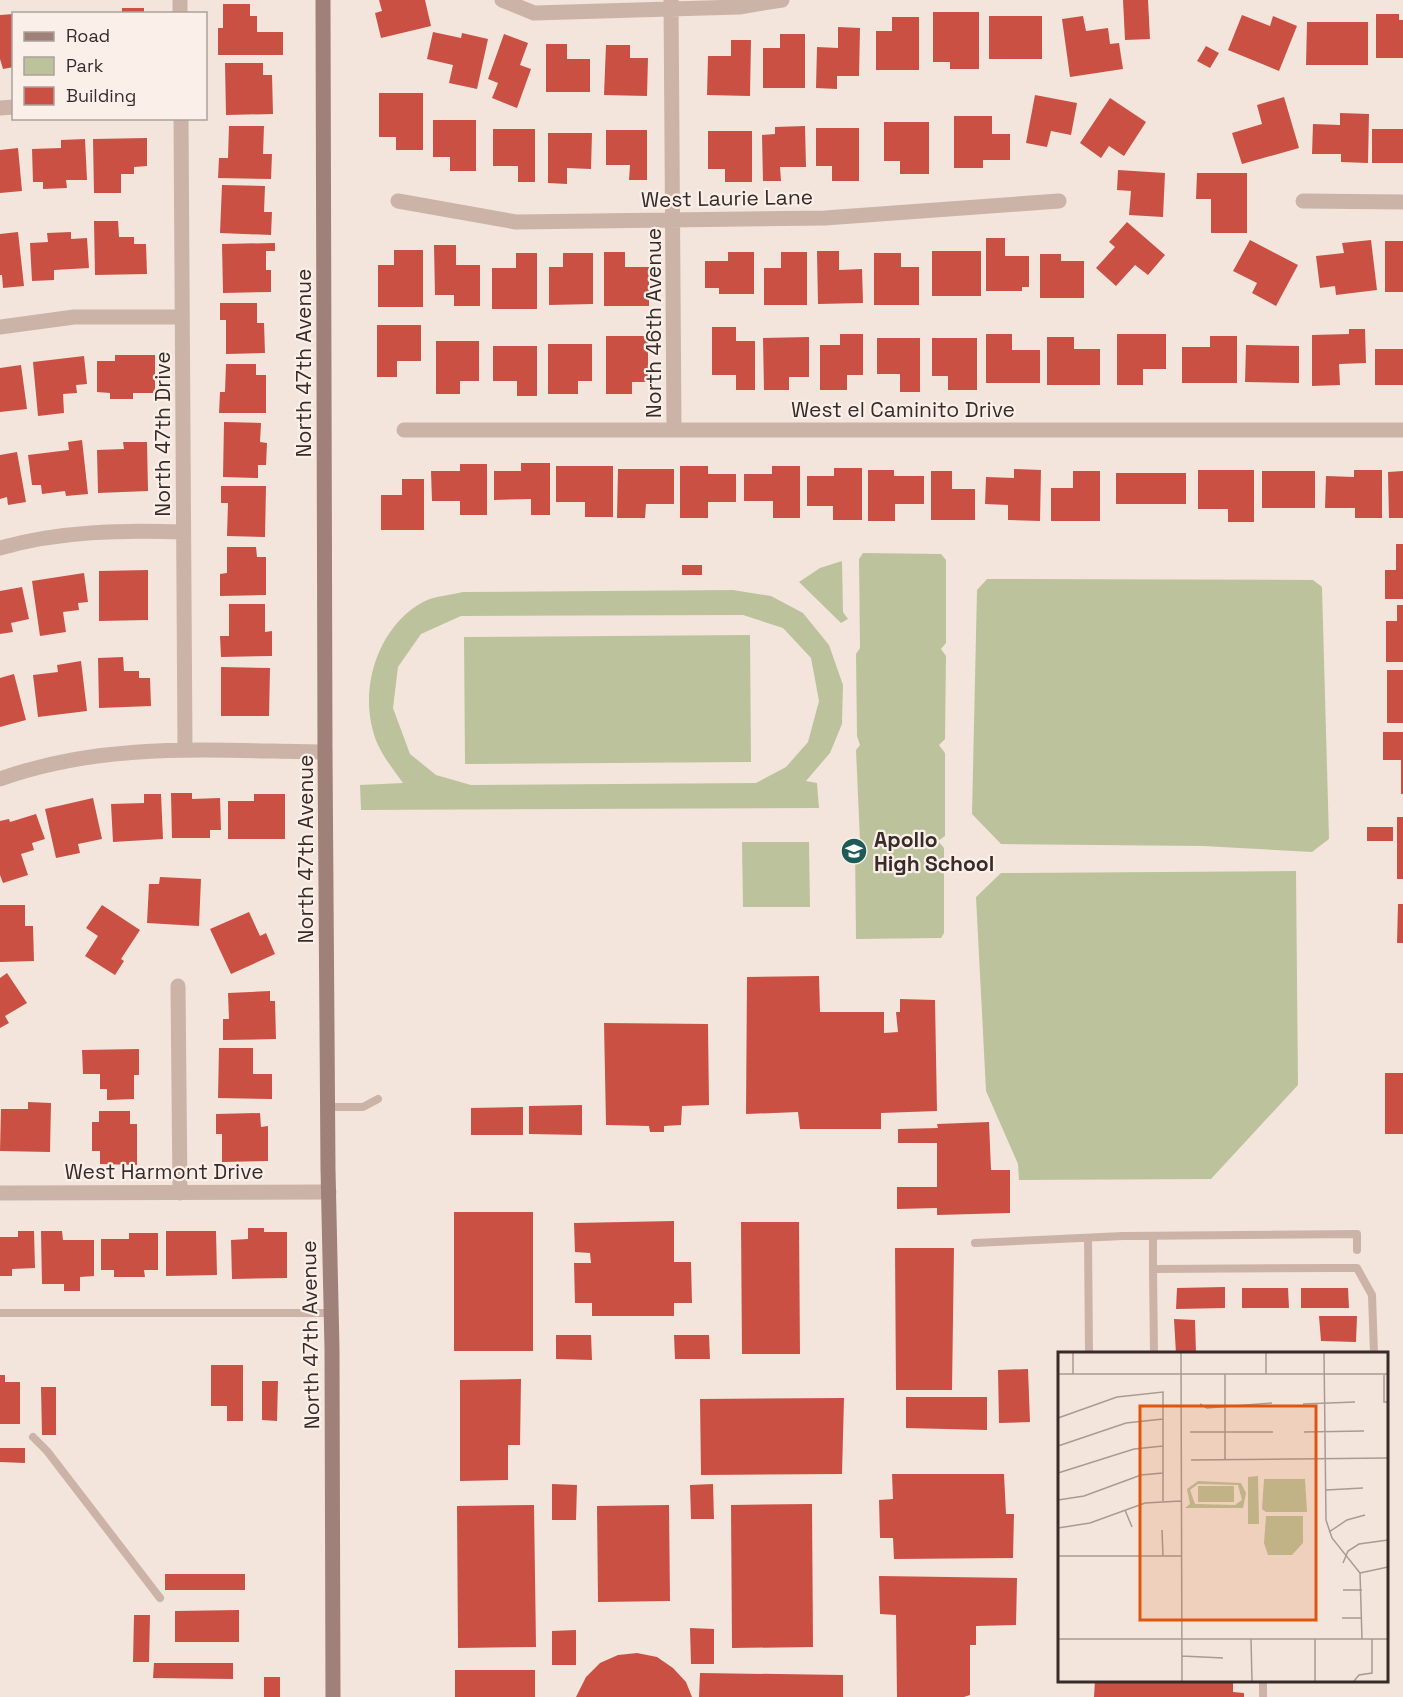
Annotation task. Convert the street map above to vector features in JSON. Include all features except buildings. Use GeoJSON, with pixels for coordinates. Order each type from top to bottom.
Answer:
{"type":"FeatureCollection","features":[{"type":"Feature","properties":{"kind":"street","name":"North 47th Avenue"},"geometry":{"type":"LineString","coordinates":[[323,0],[327,1107],[332,1313],[333,1697]]}},
{"type":"Feature","properties":{"kind":"street"},"geometry":{"type":"LineString","coordinates":[[502,0],[534,13],[671,5],[739,7],[782,0]]}},
{"type":"Feature","properties":{"kind":"street","name":"North 46th Avenue"},"geometry":{"type":"LineString","coordinates":[[671,5],[674,430]]}},
{"type":"Feature","properties":{"kind":"street","name":"North 47th Drive"},"geometry":{"type":"LineString","coordinates":[[181,120],[185,750]]}},
{"type":"Feature","properties":{"kind":"street","name":"West Laurie Lane"},"geometry":{"type":"LineString","coordinates":[[398,201],[516,222],[825,218],[1059,201]]}},
{"type":"Feature","properties":{"kind":"street"},"geometry":{"type":"LineString","coordinates":[[1303,201],[1403,202]]}},
{"type":"Feature","properties":{"kind":"street"},"geometry":{"type":"LineString","coordinates":[[0,327],[74,317],[182,317]]}},
{"type":"Feature","properties":{"kind":"street","name":"West el Caminito Drive"},"geometry":{"type":"LineString","coordinates":[[404,430],[1403,430]]}},
{"type":"Feature","properties":{"kind":"street"},"geometry":{"type":"LineString","coordinates":[[0,548],[48,537],[96,532],[183,532]]}},
{"type":"Feature","properties":{"kind":"street"},"geometry":{"type":"LineString","coordinates":[[0,779],[37,765],[79,756],[185,750],[325,752]]}},
{"type":"Feature","properties":{"kind":"street"},"geometry":{"type":"LineString","coordinates":[[178,986],[180,1193]]}},
{"type":"Feature","properties":{"kind":"street","name":"West Harmont Drive"},"geometry":{"type":"LineString","coordinates":[[0,1193],[329,1192]]}},
{"type":"Feature","properties":{"kind":"lane"},"geometry":{"type":"LineString","coordinates":[[327,1107],[363,1107],[378,1099]]}},
{"type":"Feature","properties":{"kind":"lane"},"geometry":{"type":"LineString","coordinates":[[975,1243],[1154,1236],[1357,1234],[1357,1250]]}},
{"type":"Feature","properties":{"kind":"lane"},"geometry":{"type":"LineString","coordinates":[[1154,1236],[1154,1352]]}},
{"type":"Feature","properties":{"kind":"lane"},"geometry":{"type":"LineString","coordinates":[[1088,1238],[1089,1352]]}},
{"type":"Feature","properties":{"kind":"lane"},"geometry":{"type":"LineString","coordinates":[[1153,1269],[1357,1268],[1372,1295],[1374,1352]]}},
{"type":"Feature","properties":{"kind":"lane"},"geometry":{"type":"LineString","coordinates":[[0,1313],[332,1313]]}},
{"type":"Feature","properties":{"kind":"lane"},"geometry":{"type":"LineString","coordinates":[[33,1437],[47,1451],[160,1599]]}},
{"type":"Feature","properties":{"kind":"green space"},"geometry":{"type":"Polygon","coordinates":[[[863,553],[941,554],[946,560],[946,643],[941,649],[946,656],[945,739],[939,745],[945,753],[945,836],[938,841],[944,848],[944,933],[941,938],[856,939],[855,846],[860,841],[856,750],[860,745],[857,736],[856,654],[860,648],[859,559],[863,553]]]}},
{"type":"Feature","properties":{"kind":"green space"},"geometry":{"type":"Polygon","coordinates":[[[842,561],[843,612],[848,619],[841,623],[799,582],[820,568],[842,561]]]}},
{"type":"Feature","properties":{"kind":"green space"},"geometry":{"type":"Polygon","coordinates":[[[987,579],[1313,580],[1322,587],[1329,839],[1312,852],[1203,846],[1001,844],[972,814],[977,590],[987,579]]]}},
{"type":"Feature","properties":{"kind":"green space"},"geometry":{"type":"Polygon","coordinates":[[[733,590],[771,596],[803,613],[829,645],[843,685],[842,724],[830,753],[806,781],[817,783],[819,808],[361,810],[360,785],[403,783],[378,745],[370,713],[369,695],[372,676],[384,641],[408,613],[423,602],[463,592],[733,590]],[[743,615],[461,616],[421,634],[398,667],[393,708],[410,754],[436,775],[471,785],[756,783],[786,767],[808,742],[819,701],[811,658],[783,628],[743,615]]]}},
{"type":"Feature","properties":{"kind":"green space"},"geometry":{"type":"Polygon","coordinates":[[[750,635],[751,762],[465,764],[464,637],[750,635]]]}},
{"type":"Feature","properties":{"kind":"green space"},"geometry":{"type":"Polygon","coordinates":[[[742,842],[809,842],[810,907],[743,907],[742,842]]]}},
{"type":"Feature","properties":{"kind":"green space"},"geometry":{"type":"Polygon","coordinates":[[[1296,871],[1298,1085],[1211,1179],[1019,1180],[1018,1164],[986,1091],[976,897],[1001,873],[1296,871]]]}},
{"type":"Feature","properties":{"kind":"place","name":"Apollo High School"},"geometry":{"type":"Point","coordinates":[854,851]}}]}
